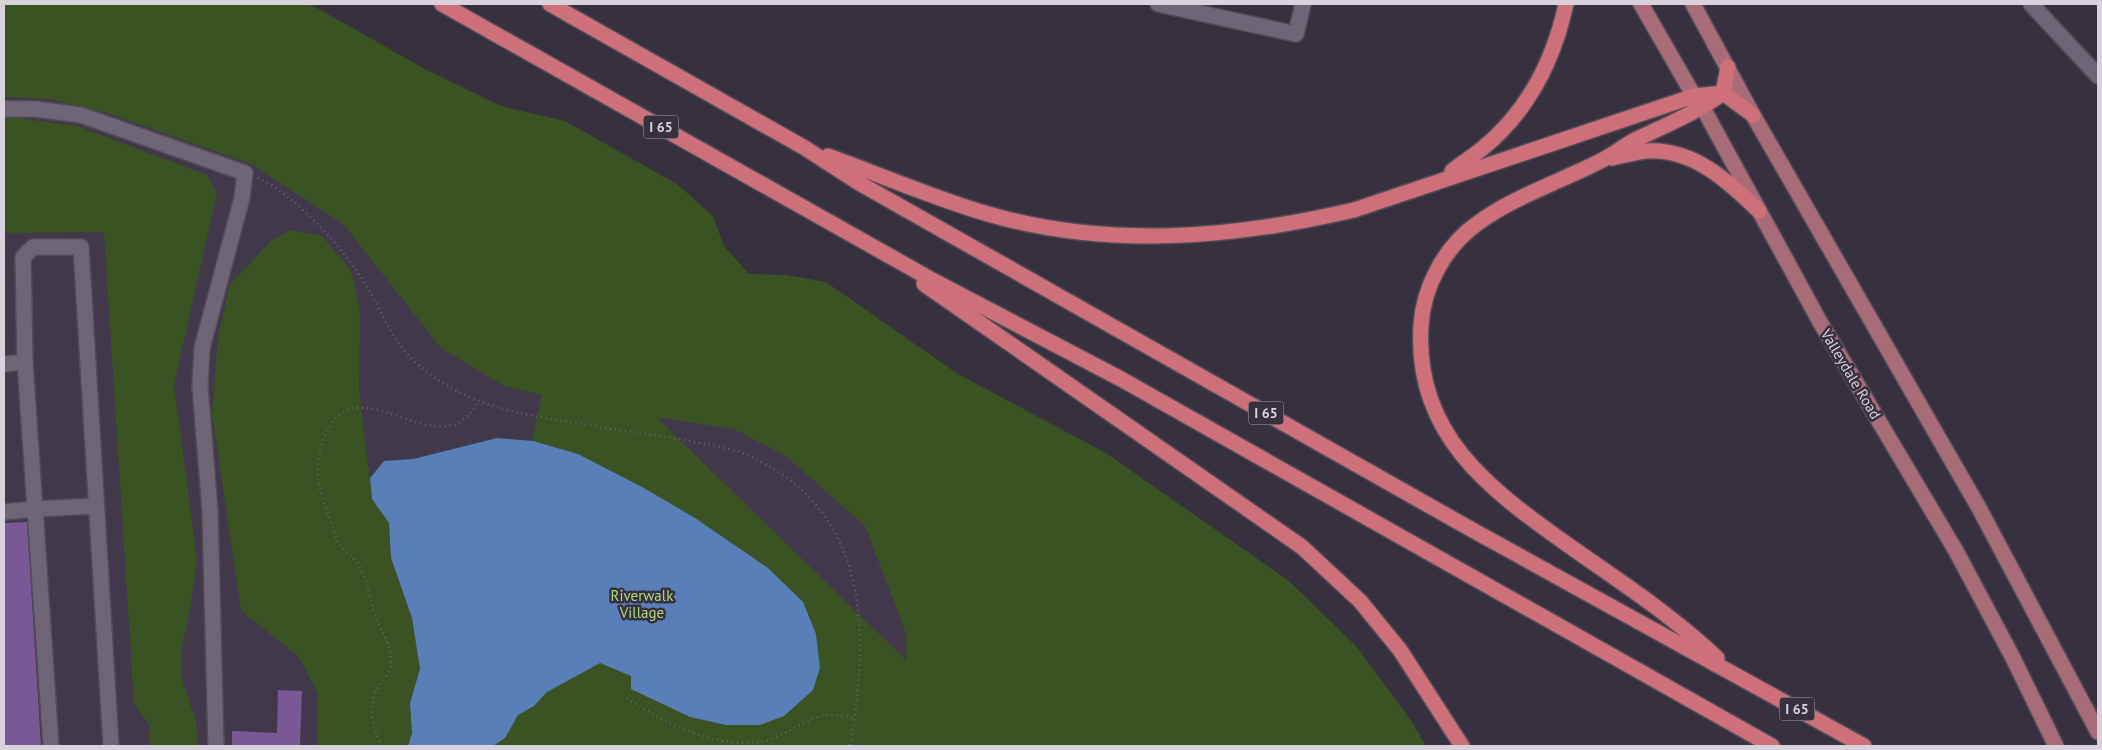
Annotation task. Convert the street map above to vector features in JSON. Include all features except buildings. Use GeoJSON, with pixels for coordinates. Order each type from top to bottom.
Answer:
{"type":"FeatureCollection","features":[{"type":"Feature","properties":{"kind":"highway","name":"I 65"},"geometry":{"type":"LineString","coordinates":[[442,4],[987,310],[1121,380],[1772,746]]}},
{"type":"Feature","properties":{"kind":"highway","name":"I 65"},"geometry":{"type":"LineString","coordinates":[[550,4],[805,148],[894,203],[1467,527],[1864,746]]}},
{"type":"Feature","properties":{"kind":"highway"},"geometry":{"type":"LineString","coordinates":[[1444,178],[1483,148],[1520,110],[1548,65],[1560,34],[1566,4]]}},
{"type":"Feature","properties":{"kind":"highway"},"geometry":{"type":"LineString","coordinates":[[1728,67],[1723,93],[1703,108],[1632,142],[1605,159],[1503,206],[1476,224],[1456,242],[1438,268],[1422,315],[1420,366],[1427,394],[1451,442],[1493,489],[1659,609],[1700,642],[1730,672]]}},
{"type":"Feature","properties":{"kind":"highway"},"geometry":{"type":"LineString","coordinates":[[805,148],[911,188],[988,214],[1063,228],[1144,236],[1230,232],[1307,221],[1354,210],[1444,178],[1694,96],[1723,93],[1753,115]]}},
{"type":"Feature","properties":{"kind":"highway"},"geometry":{"type":"LineString","coordinates":[[1605,159],[1646,151],[1664,152],[1698,162],[1717,173],[1759,211]]}},
{"type":"Feature","properties":{"kind":"highway"},"geometry":{"type":"LineString","coordinates":[[879,250],[952,305],[1302,547],[1360,601],[1400,650],[1462,746]]}},
{"type":"Feature","properties":{"kind":"main road","name":"Valleydale Road"},"geometry":{"type":"LineString","coordinates":[[1641,4],[1694,96],[1703,108],[1820,322],[1956,551],[2013,658],[2056,746]]}},
{"type":"Feature","properties":{"kind":"main road"},"geometry":{"type":"LineString","coordinates":[[1693,4],[1753,115],[1979,508],[2098,732]]}},
{"type":"Feature","properties":{"kind":"street"},"geometry":{"type":"LineString","coordinates":[[1158,4],[1296,34],[1303,4]]}},
{"type":"Feature","properties":{"kind":"street"},"geometry":{"type":"LineString","coordinates":[[2031,4],[2098,76]]}},
{"type":"Feature","properties":{"kind":"street"},"geometry":{"type":"LineString","coordinates":[[4,109],[35,109],[81,115],[246,173],[242,198],[202,348],[200,386],[210,511],[216,746]]}},
{"type":"Feature","properties":{"kind":"street"},"geometry":{"type":"LineString","coordinates":[[51,746],[25,362],[23,257],[33,247],[81,247],[111,746]]}},
{"type":"Feature","properties":{"kind":"street"},"geometry":{"type":"LineString","coordinates":[[4,364],[25,362]]}},
{"type":"Feature","properties":{"kind":"street"},"geometry":{"type":"LineString","coordinates":[[4,512],[96,506]]}},
{"type":"Feature","properties":{"kind":"path"},"geometry":{"type":"LineString","coordinates":[[246,173],[278,190],[324,231],[355,267],[383,316],[412,360],[451,389],[478,402],[509,412],[728,449],[757,459],[786,475],[826,517],[838,536],[848,560],[858,599],[860,629],[859,679],[850,746]]}},
{"type":"Feature","properties":{"kind":"path"},"geometry":{"type":"LineString","coordinates":[[382,746],[372,713],[376,691],[390,669],[390,648],[375,614],[366,578],[357,562],[337,542],[319,485],[318,457],[330,426],[342,411],[355,407],[427,424],[446,425],[459,423],[469,415],[478,402]]}},
{"type":"Feature","properties":{"kind":"path"},"geometry":{"type":"LineString","coordinates":[[627,698],[652,715],[681,730],[732,743],[766,741],[824,715],[855,718]]}},
{"type":"Feature","properties":{"kind":"shaded area"},"geometry":{"type":"Polygon","coordinates":[[[4,4],[539,205],[1127,746],[4,746],[4,4]]]}},
{"type":"Feature","properties":{"kind":"green space","name":"Riverwalk Village"},"geometry":{"type":"Polygon","coordinates":[[[4,4],[310,4],[425,69],[501,106],[565,121],[677,184],[713,216],[724,246],[749,274],[786,275],[826,282],[958,374],[1106,453],[1289,581],[1356,646],[1410,719],[1426,746],[465,746],[542,395],[504,386],[441,348],[343,224],[251,164],[104,112],[48,99],[4,97],[4,4]],[[656,417],[906,660],[906,633],[865,526],[787,457],[734,429],[656,417]]]}},
{"type":"Feature","properties":{"kind":"green space"},"geometry":{"type":"Polygon","coordinates":[[[9,117],[77,126],[207,175],[217,193],[174,385],[197,560],[190,611],[182,646],[182,679],[196,722],[198,746],[149,746],[149,724],[134,704],[104,232],[4,233],[4,118],[9,117]]]}},
{"type":"Feature","properties":{"kind":"green space"},"geometry":{"type":"Polygon","coordinates":[[[291,230],[322,236],[351,270],[360,311],[359,390],[372,499],[389,522],[391,558],[412,618],[420,669],[410,703],[412,733],[408,746],[317,746],[318,694],[299,657],[241,611],[212,413],[218,336],[230,284],[272,240],[291,230]]]}},
{"type":"Feature","properties":{"kind":"water"},"geometry":{"type":"Polygon","coordinates":[[[497,438],[533,441],[578,454],[644,488],[695,518],[768,568],[803,602],[816,634],[820,668],[813,690],[784,716],[760,725],[726,725],[690,717],[631,689],[631,676],[600,663],[547,692],[534,706],[518,715],[505,738],[493,746],[408,746],[412,733],[410,703],[420,669],[412,618],[391,558],[389,523],[372,499],[370,478],[384,461],[413,459],[497,438]]]}}]}
